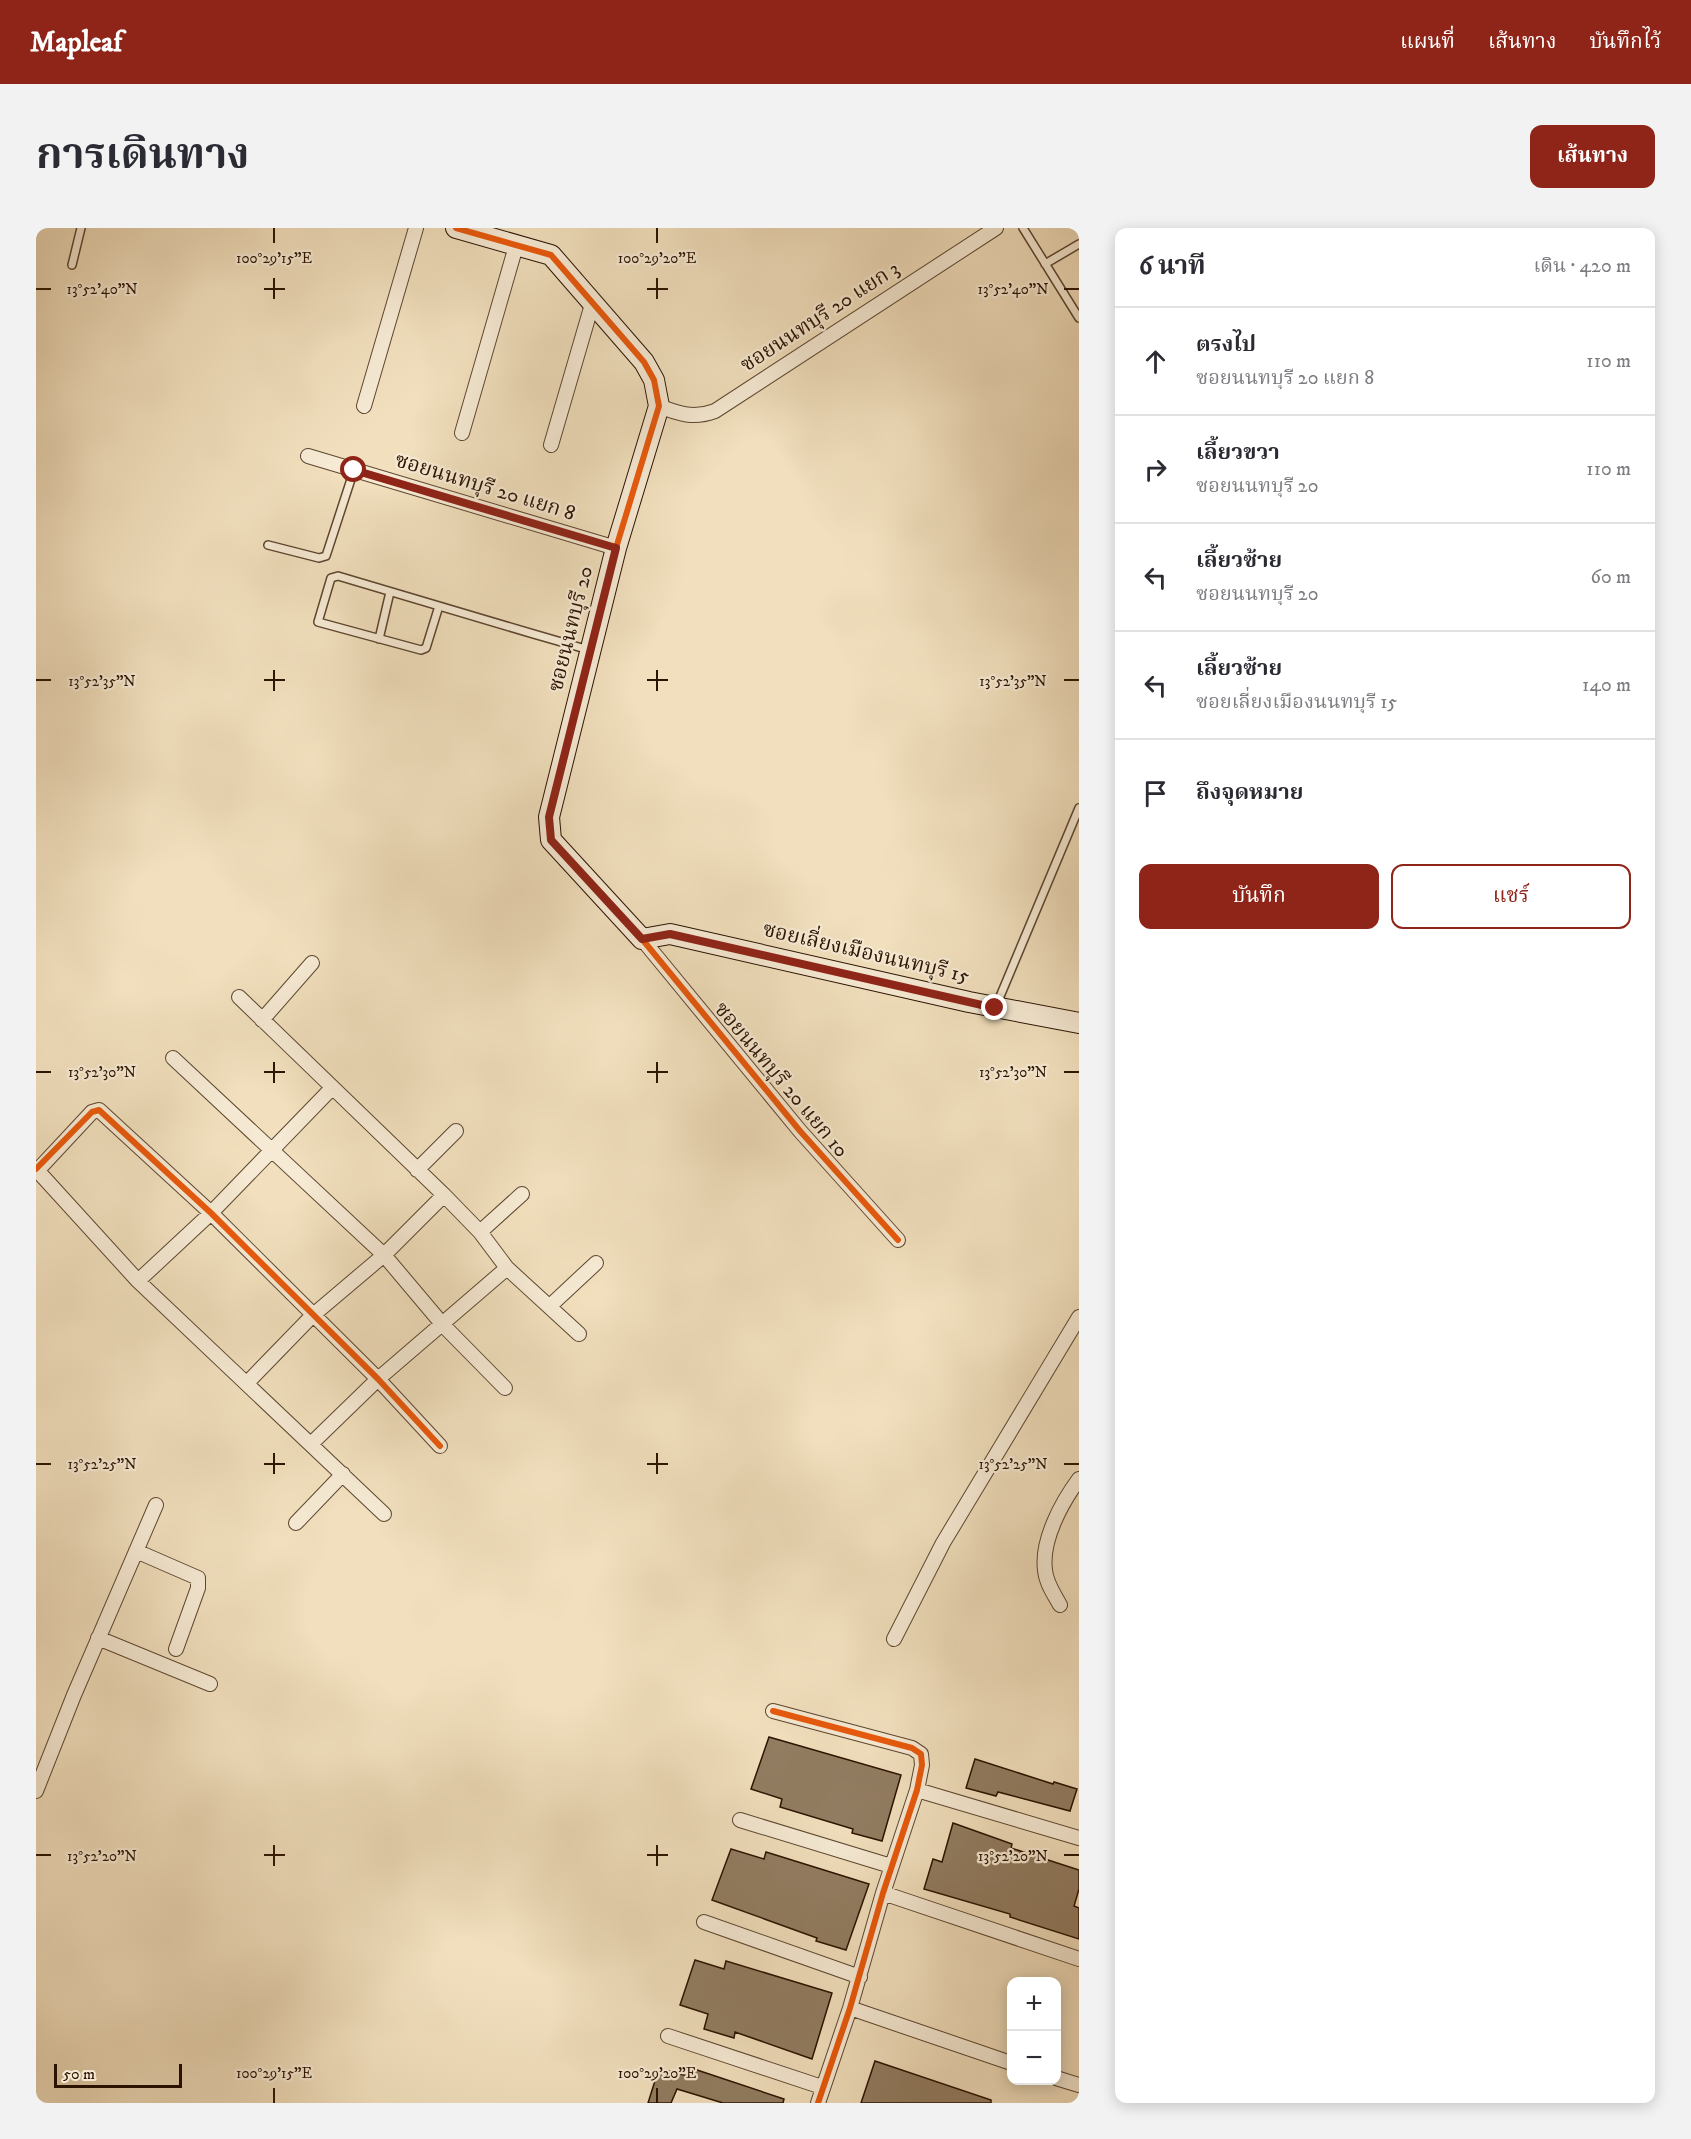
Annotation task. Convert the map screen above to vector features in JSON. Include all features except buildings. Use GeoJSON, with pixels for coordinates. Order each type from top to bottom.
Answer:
{"type":"FeatureCollection","features":[{"type":"Feature","properties":{"kind":"street"},"geometry":{"type":"LineString","coordinates":[[364,406],[416,228]]}},
{"type":"Feature","properties":{"kind":"street","name":"ซอยนนทบุรี 20"},"geometry":{"type":"LineString","coordinates":[[456,228],[551,255],[644,362],[654,380],[659,406],[616,548],[549,817],[551,840],[642,939]]}},
{"type":"Feature","properties":{"kind":"street","name":"ซอยนนทบุรี 20 แยก 3"},"geometry":{"type":"LineString","coordinates":[[659,406],[683,415],[704,415],[715,411],[996,228]]}},
{"type":"Feature","properties":{"kind":"street"},"geometry":{"type":"LineString","coordinates":[[462,433],[516,246]]}},
{"type":"Feature","properties":{"kind":"street"},"geometry":{"type":"LineString","coordinates":[[551,445],[593,301]]}},
{"type":"Feature","properties":{"kind":"street","name":"ซอยนนทบุรี 20 แยก 8"},"geometry":{"type":"LineString","coordinates":[[308,456],[616,548]]}},
{"type":"Feature","properties":{"kind":"street","name":"ซอยเลี่ยงเมืองนนทบุรี 15"},"geometry":{"type":"LineString","coordinates":[[642,939],[670,934],[995,1008],[1079,1023]]}},
{"type":"Feature","properties":{"kind":"street","name":"ซอยนนทบุรี 20 แยก 10"},"geometry":{"type":"LineString","coordinates":[[642,939],[800,1131],[898,1240]]}},
{"type":"Feature","properties":{"kind":"street"},"geometry":{"type":"LineString","coordinates":[[262,1020],[312,963]]}},
{"type":"Feature","properties":{"kind":"street"},"geometry":{"type":"LineString","coordinates":[[239,997],[444,1195],[480,1232],[507,1268],[551,1305],[579,1334]]}},
{"type":"Feature","properties":{"kind":"street"},"geometry":{"type":"LineString","coordinates":[[172,1058],[384,1255],[443,1325],[505,1388]]}},
{"type":"Feature","properties":{"kind":"street"},"geometry":{"type":"LineString","coordinates":[[138,1281],[211,1213],[332,1088]]}},
{"type":"Feature","properties":{"kind":"street"},"geometry":{"type":"LineString","coordinates":[[384,1514],[248,1382],[138,1281],[37,1170],[92,1112],[99,1110],[211,1213],[312,1316],[378,1379],[440,1446]]}},
{"type":"Feature","properties":{"kind":"street"},"geometry":{"type":"LineString","coordinates":[[417,1170],[456,1131]]}},
{"type":"Feature","properties":{"kind":"street"},"geometry":{"type":"LineString","coordinates":[[480,1232],[522,1194]]}},
{"type":"Feature","properties":{"kind":"street"},"geometry":{"type":"LineString","coordinates":[[248,1382],[312,1316],[384,1255],[444,1195]]}},
{"type":"Feature","properties":{"kind":"street"},"geometry":{"type":"LineString","coordinates":[[551,1305],[596,1263]]}},
{"type":"Feature","properties":{"kind":"street"},"geometry":{"type":"LineString","coordinates":[[312,1443],[378,1379],[507,1268]]}},
{"type":"Feature","properties":{"kind":"street"},"geometry":{"type":"LineString","coordinates":[[894,1639],[943,1543],[1079,1317]]}},
{"type":"Feature","properties":{"kind":"street"},"geometry":{"type":"LineString","coordinates":[[296,1523],[343,1474]]}},
{"type":"Feature","properties":{"kind":"street"},"geometry":{"type":"LineString","coordinates":[[1060,1605],[1045,1570],[1046,1553],[1067,1496],[1079,1479]]}},
{"type":"Feature","properties":{"kind":"street"},"geometry":{"type":"LineString","coordinates":[[36,1791],[98,1638],[156,1505]]}},
{"type":"Feature","properties":{"kind":"street"},"geometry":{"type":"LineString","coordinates":[[136,1551],[198,1578],[198,1588],[176,1649]]}},
{"type":"Feature","properties":{"kind":"street"},"geometry":{"type":"LineString","coordinates":[[98,1638],[210,1684]]}},
{"type":"Feature","properties":{"kind":"street"},"geometry":{"type":"LineString","coordinates":[[773,1711],[918,1751],[923,1760],[917,1790],[891,1866],[860,1977],[818,2103]]}},
{"type":"Feature","properties":{"kind":"street"},"geometry":{"type":"LineString","coordinates":[[917,1790],[1079,1838]]}},
{"type":"Feature","properties":{"kind":"street"},"geometry":{"type":"LineString","coordinates":[[740,1820],[891,1866]]}},
{"type":"Feature","properties":{"kind":"street"},"geometry":{"type":"LineString","coordinates":[[883,1893],[1079,1959]]}},
{"type":"Feature","properties":{"kind":"street"},"geometry":{"type":"LineString","coordinates":[[704,1922],[860,1977]]}},
{"type":"Feature","properties":{"kind":"street"},"geometry":{"type":"LineString","coordinates":[[850,2008],[1007,2062]]}},
{"type":"Feature","properties":{"kind":"street"},"geometry":{"type":"LineString","coordinates":[[668,2036],[822,2087]]}},
{"type":"Feature","properties":{"kind":"street"},"geometry":{"type":"LineString","coordinates":[[1061,2080],[1079,2085]]}},
{"type":"Feature","properties":{"kind":"lane"},"geometry":{"type":"LineString","coordinates":[[72,265],[81,228]]}},
{"type":"Feature","properties":{"kind":"lane"},"geometry":{"type":"LineString","coordinates":[[1023,228],[1079,318]]}},
{"type":"Feature","properties":{"kind":"lane"},"geometry":{"type":"LineString","coordinates":[[1045,264],[1079,244]]}},
{"type":"Feature","properties":{"kind":"lane"},"geometry":{"type":"LineString","coordinates":[[268,545],[319,558],[326,556],[354,470]]}},
{"type":"Feature","properties":{"kind":"lane"},"geometry":{"type":"LineString","coordinates":[[439,606],[426,648],[413,650],[321,624],[318,618],[331,578],[338,576],[591,651]]}},
{"type":"Feature","properties":{"kind":"lane"},"geometry":{"type":"LineString","coordinates":[[379,639],[390,592]]}},
{"type":"Feature","properties":{"kind":"lane"},"geometry":{"type":"LineString","coordinates":[[995,1008],[1079,808]]}},
{"type":"Feature","properties":{"kind":"cycle path"},"geometry":{"type":"LineString","coordinates":[[456,228],[551,255],[644,362],[654,380],[659,406],[616,548],[549,817],[551,840],[642,939],[800,1131],[898,1240]]}},
{"type":"Feature","properties":{"kind":"cycle path"},"geometry":{"type":"LineString","coordinates":[[36,1169],[92,1112],[99,1110],[211,1213],[378,1379],[440,1446]]}},
{"type":"Feature","properties":{"kind":"cycle path"},"geometry":{"type":"LineString","coordinates":[[773,1711],[912,1748],[921,1754],[922,1765],[917,1790],[883,1893],[850,2008],[818,2103]]}},
{"type":"Feature","properties":{"kind":"route"},"geometry":{"type":"LineString","coordinates":[[354,470],[616,548],[549,817],[549,828],[551,840],[642,939],[670,934],[995,1008]]}}]}
